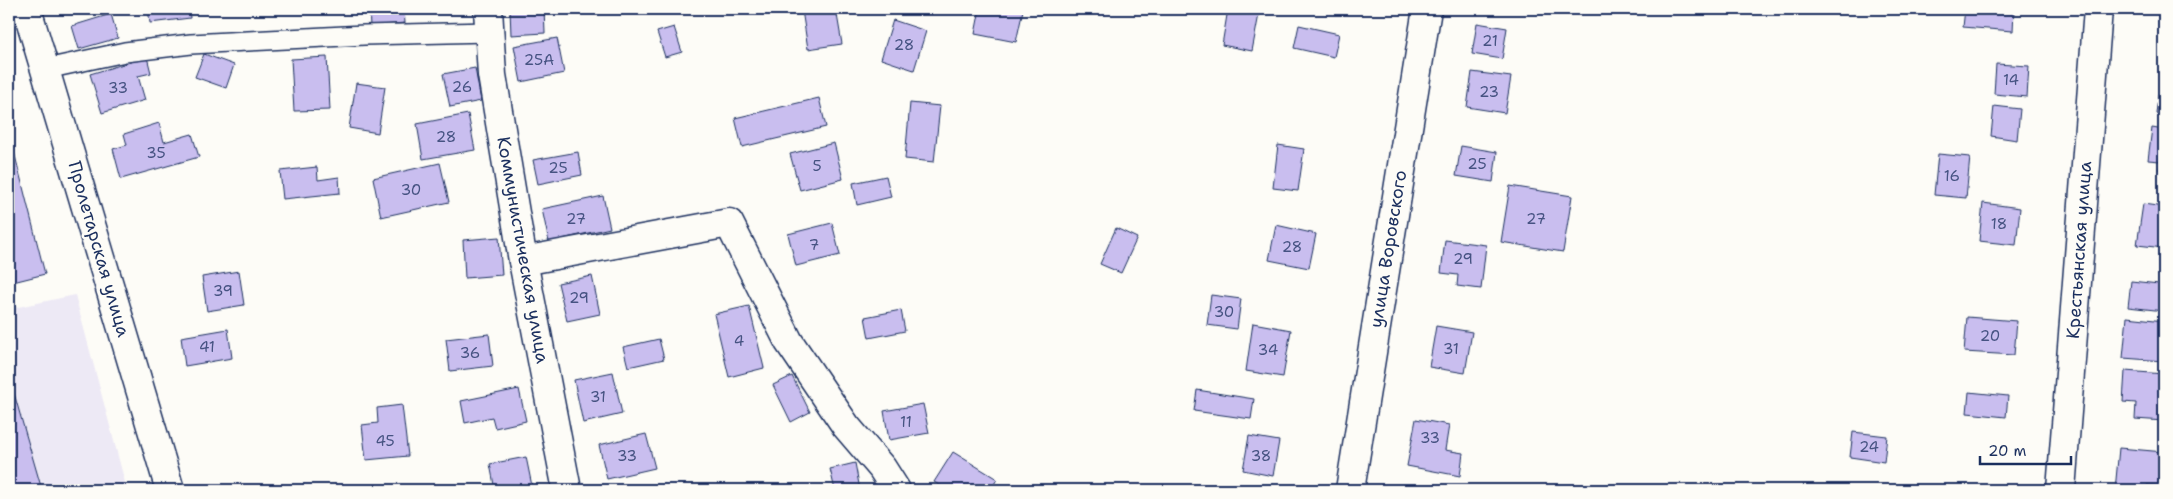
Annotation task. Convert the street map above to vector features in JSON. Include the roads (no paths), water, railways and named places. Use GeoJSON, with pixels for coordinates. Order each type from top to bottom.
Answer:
{"type":"FeatureCollection","features":[{"type":"Feature","properties":{"kind":"street","name":"Пролетарская улица"},"geometry":{"type":"LineString","coordinates":[[27,9],[170,490]]}},
{"type":"Feature","properties":{"kind":"street","name":"улица Воровского"},"geometry":{"type":"LineString","coordinates":[[1350,490],[1427,9]]}},
{"type":"Feature","properties":{"kind":"street","name":"Крестьянская улица"},"geometry":{"type":"LineString","coordinates":[[2061,490],[2098,9]]}},
{"type":"Feature","properties":{"kind":"street","name":"Коммунистическая улица"},"geometry":{"type":"LineString","coordinates":[[488,21],[492,75],[523,261],[567,490]]}},
{"type":"Feature","properties":{"kind":"street"},"geometry":{"type":"LineString","coordinates":[[523,261],[729,223],[790,342],[846,426],[882,468],[896,490]]}},
{"type":"Feature","properties":{"kind":"lane"},"geometry":{"type":"LineString","coordinates":[[46,69],[125,52],[191,44],[364,35],[488,21]]}}]}
